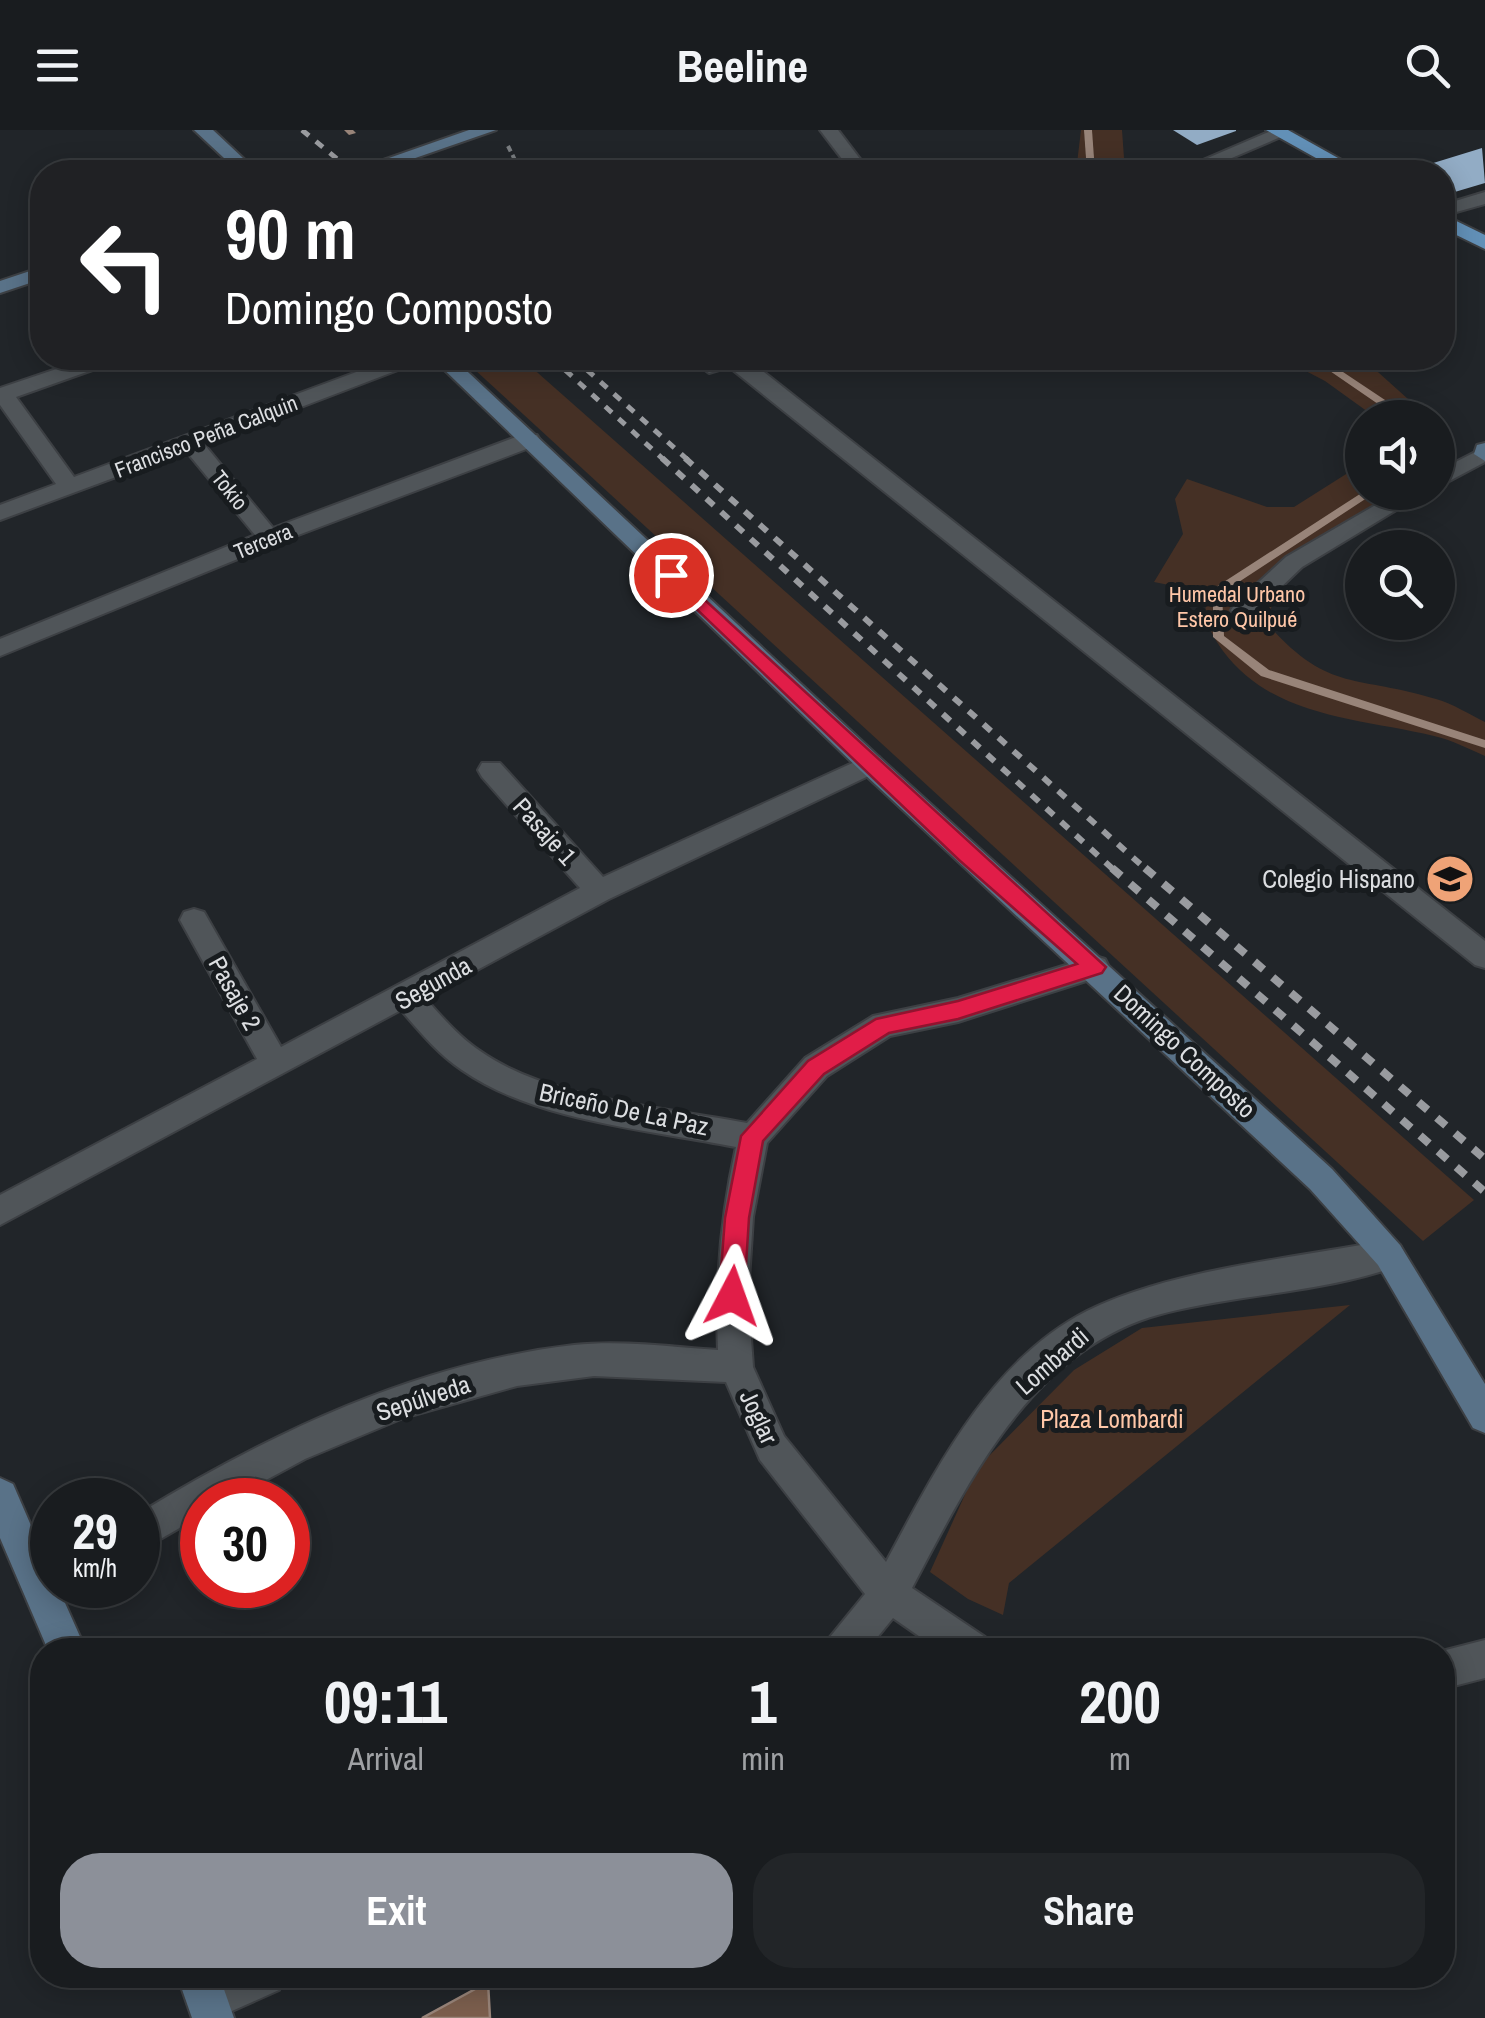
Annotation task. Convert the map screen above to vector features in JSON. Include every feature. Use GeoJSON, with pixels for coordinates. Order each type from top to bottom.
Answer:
{"type":"FeatureCollection","features":[{"type":"Feature","properties":{"kind":"main road"},"geometry":{"type":"LineString","coordinates":[[204,130],[236,160]]}},
{"type":"Feature","properties":{"kind":"main road"},"geometry":{"type":"LineString","coordinates":[[395,160],[487,130]]}},
{"type":"Feature","properties":{"kind":"main road"},"geometry":{"type":"LineString","coordinates":[[1278,132],[1331,160]]}},
{"type":"Feature","properties":{"kind":"main road"},"geometry":{"type":"LineString","coordinates":[[1455,227],[1485,243]]}},
{"type":"Feature","properties":{"kind":"main road"},"geometry":{"type":"LineString","coordinates":[[0,287],[30,278]]}},
{"type":"Feature","properties":{"kind":"main road","name":"Domingo Composto"},"geometry":{"type":"LineString","coordinates":[[455,370],[870,764],[1321,1179],[1389,1255],[1485,1416]]}},
{"type":"Feature","properties":{"kind":"main road"},"geometry":{"type":"LineString","coordinates":[[0,1496],[30,1553]]}},
{"type":"Feature","properties":{"kind":"main road"},"geometry":{"type":"LineString","coordinates":[[55,1608],[63,1638]]}},
{"type":"Feature","properties":{"kind":"street"},"geometry":{"type":"LineString","coordinates":[[829,130],[852,160]]}},
{"type":"Feature","properties":{"kind":"street"},"geometry":{"type":"LineString","coordinates":[[1212,160],[1278,132]]}},
{"type":"Feature","properties":{"kind":"street"},"geometry":{"type":"LineString","coordinates":[[1455,207],[1485,198]]}},
{"type":"Feature","properties":{"kind":"street"},"geometry":{"type":"LineString","coordinates":[[70,487],[1,395],[73,370]]}},
{"type":"Feature","properties":{"kind":"street","name":"Francisco Peña Calquin"},"geometry":{"type":"LineString","coordinates":[[0,513],[380,370]]}},
{"type":"Feature","properties":{"kind":"street"},"geometry":{"type":"LineString","coordinates":[[732,370],[1485,957]]}},
{"type":"Feature","properties":{"kind":"street","name":"Tercera"},"geometry":{"type":"LineString","coordinates":[[0,648],[270,538],[528,440]]}},
{"type":"Feature","properties":{"kind":"street","name":"Tokio"},"geometry":{"type":"LineString","coordinates":[[191,442],[270,538]]}},
{"type":"Feature","properties":{"kind":"street"},"geometry":{"type":"LineString","coordinates":[[1455,470],[1485,452]]}},
{"type":"Feature","properties":{"kind":"street"},"geometry":{"type":"LineString","coordinates":[[1243,610],[1294,562],[1384,510]]}},
{"type":"Feature","properties":{"kind":"street","name":"Segunda"},"geometry":{"type":"LineString","coordinates":[[0,1211],[600,892],[870,764]]}},
{"type":"Feature","properties":{"kind":"street","name":"Pasaje 1"},"geometry":{"type":"LineString","coordinates":[[491,770],[600,892]]}},
{"type":"Feature","properties":{"kind":"street","name":"Pasaje 2"},"geometry":{"type":"LineString","coordinates":[[194,920],[276,1066]]}},
{"type":"Feature","properties":{"kind":"street"},"geometry":{"type":"LineString","coordinates":[[752,1136],[816,1067],[884,1025],[958,1010],[1095,967]]}},
{"type":"Feature","properties":{"kind":"street","name":"Briceño De La Paz"},"geometry":{"type":"LineString","coordinates":[[407,997],[441,1036],[478,1066],[541,1093],[752,1136]]}},
{"type":"Feature","properties":{"kind":"street","name":"Joglar"},"geometry":{"type":"LineString","coordinates":[[752,1136],[737,1218],[732,1296],[736,1367],[772,1448],[826,1520],[889,1594],[954,1638]]}},
{"type":"Feature","properties":{"kind":"street","name":"Lombardi"},"geometry":{"type":"LineString","coordinates":[[853,1638],[889,1594],[951,1477],[993,1416],[1046,1360],[1098,1323],[1158,1299],[1389,1255]]}},
{"type":"Feature","properties":{"kind":"street","name":"Sepúlveda"},"geometry":{"type":"LineString","coordinates":[[160,1520],[198,1496],[334,1428],[454,1384],[578,1361],[736,1367]]}},
{"type":"Feature","properties":{"kind":"street"},"geometry":{"type":"LineString","coordinates":[[1455,1667],[1485,1659]]}},
{"type":"Feature","properties":{"kind":"street"},"geometry":{"type":"LineString","coordinates":[[207,1998],[232,1988]]}},
{"type":"Feature","properties":{"kind":"path"},"geometry":{"type":"LineString","coordinates":[[505,140],[515,160]]}},
{"type":"Feature","properties":{"kind":"green space"},"geometry":{"type":"Polygon","coordinates":[[[1081,130],[1122,130],[1124,160],[1077,160],[1081,130]]]}},
{"type":"Feature","properties":{"kind":"green space"},"geometry":{"type":"Polygon","coordinates":[[[475,370],[535,370],[1474,1200],[1423,1241],[475,370]]]}},
{"type":"Feature","properties":{"kind":"green space"},"geometry":{"type":"Polygon","coordinates":[[[1304,370],[1376,370],[1409,400],[1351,400],[1304,370]]]}},
{"type":"Feature","properties":{"kind":"green space","name":"Humedal Urbano Estero Quilpué"},"geometry":{"type":"Polygon","coordinates":[[[1345,475],[1345,510],[1378,510],[1288,572],[1265,621],[1287,644],[1325,671],[1436,699],[1485,722],[1485,756],[1441,738],[1319,712],[1267,690],[1243,673],[1213,636],[1206,613],[1210,587],[1199,591],[1154,582],[1183,534],[1175,499],[1187,479],[1267,507],[1294,507],[1345,475]]]}},
{"type":"Feature","properties":{"kind":"green space","name":"Plaza Lombardi"},"geometry":{"type":"Polygon","coordinates":[[[1350,1305],[1009,1583],[1003,1615],[968,1599],[930,1572],[977,1468],[1074,1370],[1142,1328],[1350,1305]]]}},
{"type":"Feature","properties":{"kind":"shaded area"},"geometry":{"type":"Polygon","coordinates":[[[477,1988],[488,1988],[490,2018],[422,2018],[477,1988]]]}},
{"type":"Feature","properties":{"kind":"building"},"geometry":{"type":"Polygon","coordinates":[[[1173,130],[1236,130],[1236,131],[1197,145],[1173,130]]]}},
{"type":"Feature","properties":{"kind":"building"},"geometry":{"type":"Polygon","coordinates":[[[1482,148],[1485,183],[1455,192],[1455,160],[1443,160],[1482,148]]]}},
{"type":"Feature","properties":{"kind":"waterway"},"geometry":{"type":"LineString","coordinates":[[348,130],[352,133]]}},
{"type":"Feature","properties":{"kind":"waterway"},"geometry":{"type":"LineString","coordinates":[[1088,130],[1090,160]]}},
{"type":"Feature","properties":{"kind":"waterway"},"geometry":{"type":"LineString","coordinates":[[1334,370],[1379,400]]}},
{"type":"Feature","properties":{"kind":"waterway"},"geometry":{"type":"LineString","coordinates":[[1345,509],[1217,592],[1219,637],[1265,673],[1485,744]]}},
{"type":"Feature","properties":{"kind":"railway"},"geometry":{"type":"LineString","coordinates":[[302,130],[338,160]]}},
{"type":"Feature","properties":{"kind":"railway"},"geometry":{"type":"LineString","coordinates":[[565,370],[664,460]]}},
{"type":"Feature","properties":{"kind":"railway"},"geometry":{"type":"LineString","coordinates":[[587,370],[688,460]]}},
{"type":"Feature","properties":{"kind":"railway"},"geometry":{"type":"LineString","coordinates":[[662,458],[1115,871]]}},
{"type":"Feature","properties":{"kind":"railway"},"geometry":{"type":"LineString","coordinates":[[685,458],[1148,871]]}},
{"type":"Feature","properties":{"kind":"railway"},"geometry":{"type":"LineString","coordinates":[[1112,868],[1485,1192]]}},
{"type":"Feature","properties":{"kind":"railway"},"geometry":{"type":"LineString","coordinates":[[1145,868],[1485,1159]]}},
{"type":"Feature","properties":{"kind":"place","name":"Colegio Hispano"},"geometry":{"type":"Point","coordinates":[1450,879]}},
{"type":"Feature","properties":{"kind":"route"},"geometry":{"type":"LineString","coordinates":[[671,575],[967,854],[1095,967],[958,1010],[884,1025],[816,1067],[752,1136],[737,1218],[732,1296]]}}]}
